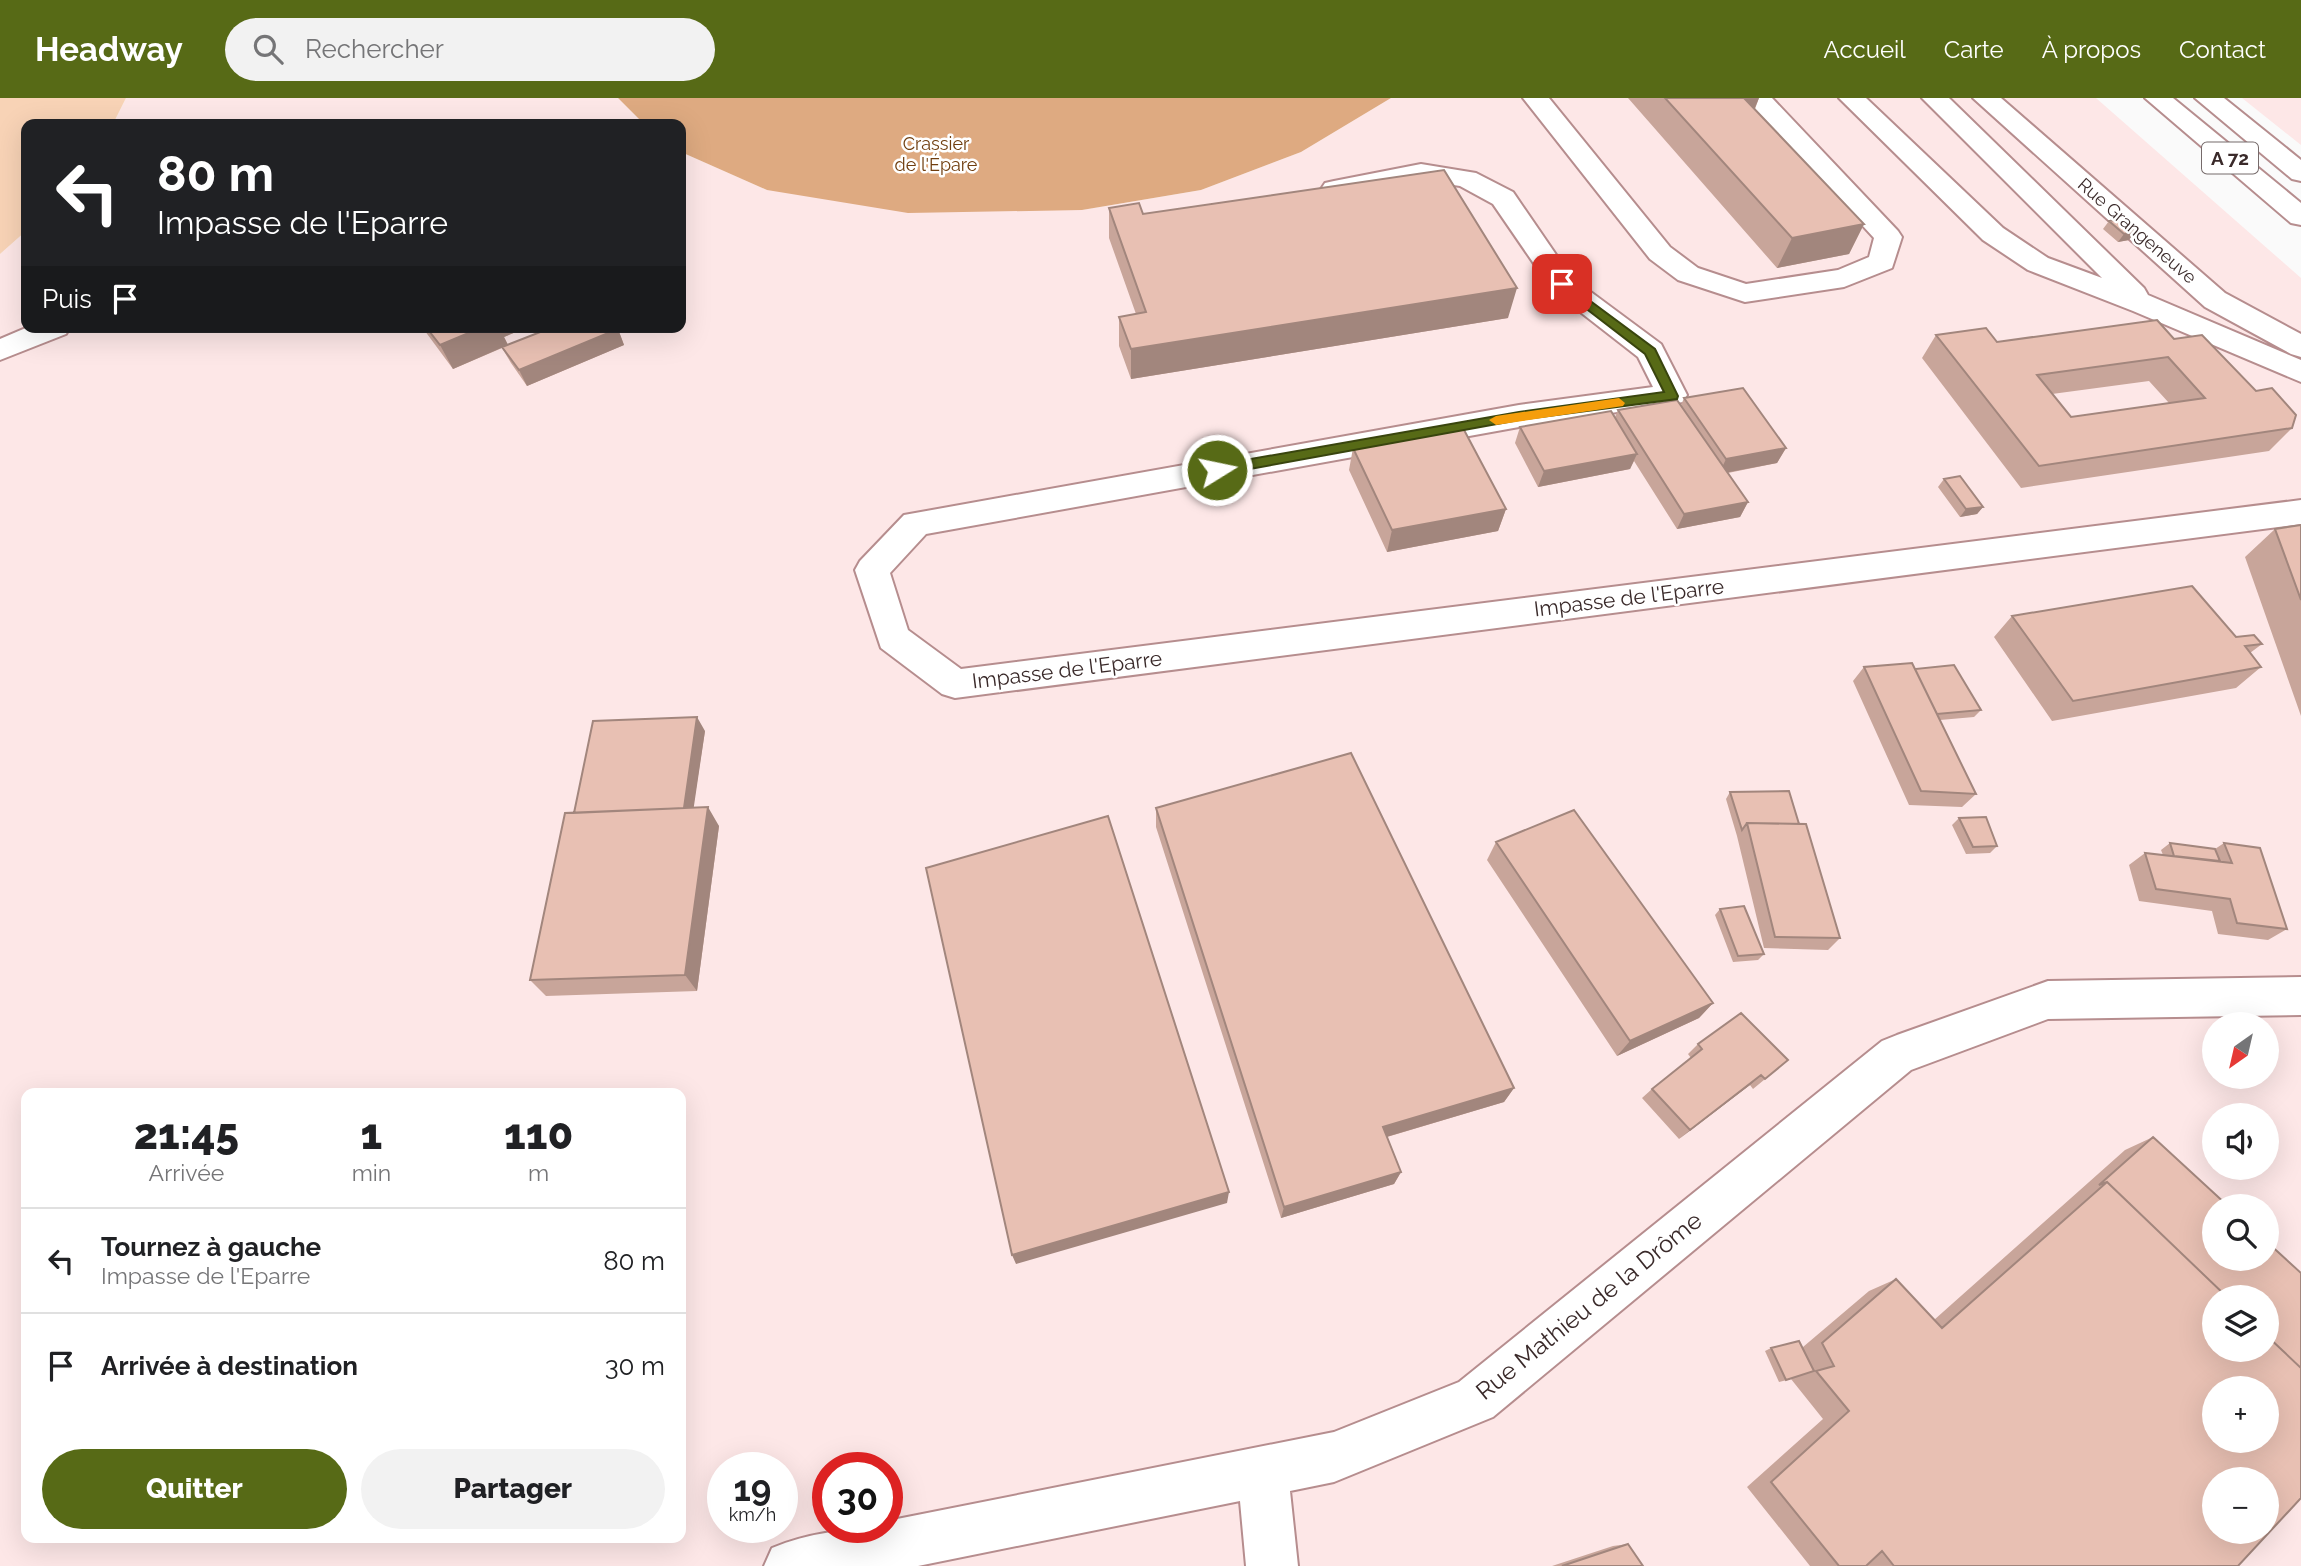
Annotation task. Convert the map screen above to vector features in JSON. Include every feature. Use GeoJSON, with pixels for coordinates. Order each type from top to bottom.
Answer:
{"type":"FeatureCollection","features":[{"type":"Feature","properties":{"kind":"main road"},"geometry":{"type":"LineString","coordinates":[[1536,98],[1660,253],[1688,274],[1745,293],[1844,278],[1882,262],[1888,237],[1758,98]]}},
{"type":"Feature","properties":{"kind":"main road"},"geometry":{"type":"LineString","coordinates":[[1852,98],[1993,234],[2038,264],[2143,303],[2301,372]]}},
{"type":"Feature","properties":{"kind":"main road"},"geometry":{"type":"LineString","coordinates":[[1935,98],[2143,303]]}},
{"type":"Feature","properties":{"kind":"main road","name":"Rue Grangeneuve"},"geometry":{"type":"LineString","coordinates":[[1986,98],[2215,300],[2301,347]]}},
{"type":"Feature","properties":{"kind":"main road","name":"A 72"},"geometry":{"type":"LineString","coordinates":[[2158,98],[2301,217]]}},
{"type":"Feature","properties":{"kind":"main road","name":"A 72"},"geometry":{"type":"LineString","coordinates":[[2208,98],[2301,173]]}},
{"type":"Feature","properties":{"kind":"main road","name":"Impasse de l'Eparre"},"geometry":{"type":"LineString","coordinates":[[1299,196],[1421,172],[1467,179],[1503,198],[1562,284],[1650,351],[1672,396],[1519,416],[915,524],[873,570],[893,638],[955,684],[2301,512]]}},
{"type":"Feature","properties":{"kind":"main road"},"geometry":{"type":"LineString","coordinates":[[0,350],[41,333]]}},
{"type":"Feature","properties":{"kind":"main road","name":"Rue Mathieu de la Drôme"},"geometry":{"type":"LineString","coordinates":[[790,1566],[1334,1457],[1476,1400],[1897,1055],[2048,1000],[2301,996]]}},
{"type":"Feature","properties":{"kind":"main road"},"geometry":{"type":"LineString","coordinates":[[1263,1472],[1272,1566]]}},
{"type":"Feature","properties":{"kind":"shaded area"},"geometry":{"type":"Polygon","coordinates":[[[0,98],[126,98],[116,119],[21,119],[21,235],[0,254],[0,98]]]}},
{"type":"Feature","properties":{"kind":"shaded area"},"geometry":{"type":"Polygon","coordinates":[[[126,98],[618,98],[639,119],[116,119],[126,98]]]}},
{"type":"Feature","properties":{"kind":"shaded area"},"geometry":{"type":"Polygon","coordinates":[[[1391,98],[2096,98],[2301,278],[2301,1566],[0,1566],[0,254],[21,235],[21,333],[686,333],[686,154],[767,190],[1082,210],[1201,190],[1301,152],[1391,98]]]}},
{"type":"Feature","properties":{"kind":"shaded area"},"geometry":{"type":"Polygon","coordinates":[[[2242,98],[2301,98],[2301,145],[2242,98]]]}},
{"type":"Feature","properties":{"kind":"green space","name":"Crassier de l'Épare"},"geometry":{"type":"Polygon","coordinates":[[[618,98],[1391,98],[1301,152],[1201,190],[1082,210],[908,213],[767,190],[686,154],[686,119],[639,119],[618,98]]]}},
{"type":"Feature","properties":{"kind":"building"},"geometry":{"type":"Polygon","coordinates":[[[1665,98],[1744,98],[1864,224],[1792,238],[1665,98]]]}},
{"type":"Feature","properties":{"kind":"building"},"geometry":{"type":"Polygon","coordinates":[[[1444,170],[1517,288],[1131,349],[1119,317],[1146,312],[1109,208],[1139,203],[1143,214],[1444,170]]]}},
{"type":"Feature","properties":{"kind":"building"},"geometry":{"type":"Polygon","coordinates":[[[2120,219],[2135,232],[2124,234],[2109,221],[2120,219]]]}},
{"type":"Feature","properties":{"kind":"building"},"geometry":{"type":"Polygon","coordinates":[[[2157,320],[2174,339],[2202,335],[2256,391],[2272,388],[2296,415],[2292,428],[2039,466],[1936,335],[1986,328],[1997,342],[2157,320]],[[2168,357],[2037,375],[2071,417],[2205,398],[2168,357]]]}},
{"type":"Feature","properties":{"kind":"building"},"geometry":{"type":"Polygon","coordinates":[[[431,333],[469,333],[440,345],[431,333]]]}},
{"type":"Feature","properties":{"kind":"building"},"geometry":{"type":"Polygon","coordinates":[[[538,333],[608,333],[519,370],[502,347],[538,333]]]}},
{"type":"Feature","properties":{"kind":"building"},"geometry":{"type":"Polygon","coordinates":[[[1743,388],[1786,448],[1726,459],[1684,398],[1743,388]]]}},
{"type":"Feature","properties":{"kind":"building"},"geometry":{"type":"Polygon","coordinates":[[[1677,400],[1748,502],[1684,514],[1618,410],[1677,400]]]}},
{"type":"Feature","properties":{"kind":"building"},"geometry":{"type":"Polygon","coordinates":[[[1611,411],[1637,454],[1544,471],[1520,427],[1611,411]]]}},
{"type":"Feature","properties":{"kind":"building"},"geometry":{"type":"Polygon","coordinates":[[[1463,428],[1506,509],[1392,530],[1353,448],[1463,428]]]}},
{"type":"Feature","properties":{"kind":"building"},"geometry":{"type":"Polygon","coordinates":[[[1960,476],[1983,507],[1966,509],[1944,479],[1960,476]]]}},
{"type":"Feature","properties":{"kind":"building"},"geometry":{"type":"Polygon","coordinates":[[[2301,525],[2301,600],[2275,529],[2301,525]]]}},
{"type":"Feature","properties":{"kind":"building"},"geometry":{"type":"Polygon","coordinates":[[[2192,586],[2236,637],[2254,635],[2262,644],[2245,646],[2261,667],[2073,701],[2012,616],[2192,586]]]}},
{"type":"Feature","properties":{"kind":"building"},"geometry":{"type":"Polygon","coordinates":[[[1912,663],[1976,794],[1921,791],[1864,667],[1912,663]]]}},
{"type":"Feature","properties":{"kind":"building"},"geometry":{"type":"Polygon","coordinates":[[[1954,665],[1981,710],[1937,714],[1915,669],[1954,665]]]}},
{"type":"Feature","properties":{"kind":"building"},"geometry":{"type":"Polygon","coordinates":[[[697,717],[684,808],[574,813],[593,721],[697,717]]]}},
{"type":"Feature","properties":{"kind":"building"},"geometry":{"type":"Polygon","coordinates":[[[1351,753],[1514,1088],[1383,1127],[1401,1172],[1284,1207],[1156,808],[1351,753]]]}},
{"type":"Feature","properties":{"kind":"building"},"geometry":{"type":"Polygon","coordinates":[[[1789,791],[1799,824],[1747,823],[1742,830],[1730,792],[1789,791]]]}},
{"type":"Feature","properties":{"kind":"building"},"geometry":{"type":"Polygon","coordinates":[[[708,807],[685,975],[530,980],[565,813],[708,807]]]}},
{"type":"Feature","properties":{"kind":"building"},"geometry":{"type":"Polygon","coordinates":[[[1574,810],[1713,1003],[1630,1041],[1496,842],[1574,810]]]}},
{"type":"Feature","properties":{"kind":"building"},"geometry":{"type":"Polygon","coordinates":[[[1108,816],[1229,1192],[1012,1255],[926,868],[1108,816]]]}},
{"type":"Feature","properties":{"kind":"building"},"geometry":{"type":"Polygon","coordinates":[[[1986,817],[1997,846],[1973,847],[1959,818],[1986,817]]]}},
{"type":"Feature","properties":{"kind":"building"},"geometry":{"type":"Polygon","coordinates":[[[1747,823],[1806,824],[1840,938],[1775,937],[1747,823]]]}},
{"type":"Feature","properties":{"kind":"building"},"geometry":{"type":"Polygon","coordinates":[[[2170,843],[2215,849],[2220,861],[2174,856],[2170,843]]]}},
{"type":"Feature","properties":{"kind":"building"},"geometry":{"type":"Polygon","coordinates":[[[2224,843],[2260,848],[2287,929],[2237,923],[2230,899],[2156,889],[2145,853],[2232,863],[2224,843]]]}},
{"type":"Feature","properties":{"kind":"building"},"geometry":{"type":"Polygon","coordinates":[[[1744,906],[1764,954],[1738,956],[1720,909],[1744,906]]]}},
{"type":"Feature","properties":{"kind":"building"},"geometry":{"type":"Polygon","coordinates":[[[1741,1013],[1788,1060],[1765,1079],[1761,1075],[1690,1130],[1652,1089],[1702,1049],[1698,1044],[1741,1013]]]}},
{"type":"Feature","properties":{"kind":"building"},"geometry":{"type":"Polygon","coordinates":[[[2153,1137],[2215,1194],[2202,1194],[2202,1271],[2279,1271],[2279,1253],[2301,1273],[2301,1368],[2279,1347],[2279,1285],[2214,1285],[2107,1182],[2099,1185],[2153,1137]]]}},
{"type":"Feature","properties":{"kind":"building"},"geometry":{"type":"Polygon","coordinates":[[[2107,1182],[2214,1285],[2202,1285],[2202,1362],[2279,1362],[2279,1347],[2301,1368],[2301,1498],[2279,1522],[2279,1467],[2202,1467],[2202,1544],[2258,1544],[2238,1566],[1894,1566],[1882,1551],[1866,1566],[1839,1566],[1771,1482],[1849,1411],[1816,1371],[1834,1366],[1822,1343],[1896,1279],[1942,1328],[2107,1182]]]}},
{"type":"Feature","properties":{"kind":"building"},"geometry":{"type":"Polygon","coordinates":[[[1799,1341],[1814,1371],[1786,1380],[1771,1348],[1799,1341]]]}},
{"type":"Feature","properties":{"kind":"building"},"geometry":{"type":"Polygon","coordinates":[[[1628,1544],[1643,1566],[1562,1566],[1628,1544]]]}},
{"type":"Feature","properties":{"kind":"slow traffic"},"geometry":{"type":"LineString","coordinates":[[1496,420],[1619,403]]}},
{"type":"Feature","properties":{"kind":"route"},"geometry":{"type":"LineString","coordinates":[[1217,470],[1519,416],[1672,396],[1650,351],[1562,284]]}}]}
